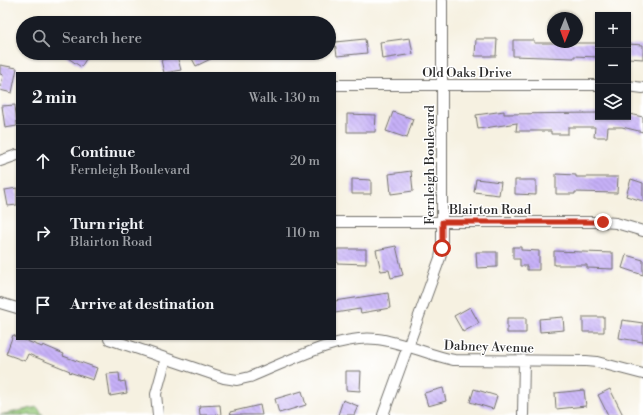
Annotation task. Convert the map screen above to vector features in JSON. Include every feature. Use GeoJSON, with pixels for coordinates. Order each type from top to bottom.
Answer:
{"type":"FeatureCollection","features":[{"type":"Feature","properties":{"kind":"street","name":"Fernleigh Boulevard"},"geometry":{"type":"LineString","coordinates":[[383,415],[440,258],[442,248],[442,0]]}},
{"type":"Feature","properties":{"kind":"street","name":"Old Oaks Drive"},"geometry":{"type":"LineString","coordinates":[[336,85],[595,85]]}},
{"type":"Feature","properties":{"kind":"street"},"geometry":{"type":"LineString","coordinates":[[631,86],[643,88]]}},
{"type":"Feature","properties":{"kind":"street"},"geometry":{"type":"LineString","coordinates":[[0,161],[16,155]]}},
{"type":"Feature","properties":{"kind":"street","name":"Blairton Road"},"geometry":{"type":"LineString","coordinates":[[336,222],[603,222],[616,223],[643,231]]}},
{"type":"Feature","properties":{"kind":"street"},"geometry":{"type":"LineString","coordinates":[[0,303],[16,308]]}},
{"type":"Feature","properties":{"kind":"street","name":"Dabney Avenue"},"geometry":{"type":"LineString","coordinates":[[112,340],[224,378],[237,380],[250,377],[327,346],[346,340],[377,339],[454,360],[598,362],[643,374]]}},
{"type":"Feature","properties":{"kind":"street"},"geometry":{"type":"LineString","coordinates":[[158,415],[156,394],[166,358]]}},
{"type":"Feature","properties":{"kind":"street"},"geometry":{"type":"LineString","coordinates":[[523,415],[524,360]]}},
{"type":"Feature","properties":{"kind":"green space"},"geometry":{"type":"Polygon","coordinates":[[[37,407],[43,415],[0,415],[37,407]]]}},
{"type":"Feature","properties":{"kind":"building"},"geometry":{"type":"Polygon","coordinates":[[[410,38],[413,54],[382,59],[380,42],[410,38]]]}},
{"type":"Feature","properties":{"kind":"building"},"geometry":{"type":"Polygon","coordinates":[[[365,39],[367,53],[337,56],[336,42],[365,39]]]}},
{"type":"Feature","properties":{"kind":"building"},"geometry":{"type":"Polygon","coordinates":[[[476,39],[497,39],[496,56],[475,56],[476,39]]]}},
{"type":"Feature","properties":{"kind":"building"},"geometry":{"type":"Polygon","coordinates":[[[513,40],[534,40],[534,43],[547,43],[547,48],[583,48],[583,43],[595,43],[595,57],[574,56],[574,58],[513,56],[513,40]]]}},
{"type":"Feature","properties":{"kind":"building"},"geometry":{"type":"Polygon","coordinates":[[[631,44],[643,45],[643,59],[631,58],[631,44]]]}},
{"type":"Feature","properties":{"kind":"building"},"geometry":{"type":"Polygon","coordinates":[[[71,60],[85,60],[81,67],[71,60]]]}},
{"type":"Feature","properties":{"kind":"building"},"geometry":{"type":"Polygon","coordinates":[[[161,60],[178,60],[181,70],[164,72],[161,60]]]}},
{"type":"Feature","properties":{"kind":"building"},"geometry":{"type":"Polygon","coordinates":[[[193,60],[208,60],[196,66],[193,60]]]}},
{"type":"Feature","properties":{"kind":"building"},"geometry":{"type":"Polygon","coordinates":[[[0,65],[17,68],[12,93],[0,90],[3,75],[0,74],[0,65]]]}},
{"type":"Feature","properties":{"kind":"building"},"geometry":{"type":"Polygon","coordinates":[[[15,105],[16,126],[5,128],[2,106],[15,105]]]}},
{"type":"Feature","properties":{"kind":"building"},"geometry":{"type":"Polygon","coordinates":[[[504,111],[504,114],[595,113],[595,120],[631,120],[631,114],[643,117],[643,132],[622,127],[608,127],[607,137],[594,137],[595,127],[568,127],[568,134],[551,134],[551,131],[516,131],[517,123],[478,129],[476,115],[504,111]]]}},
{"type":"Feature","properties":{"kind":"building"},"geometry":{"type":"Polygon","coordinates":[[[393,112],[413,119],[407,138],[386,131],[393,112]]]}},
{"type":"Feature","properties":{"kind":"building"},"geometry":{"type":"Polygon","coordinates":[[[347,114],[376,115],[375,132],[347,132],[347,114]]]}},
{"type":"Feature","properties":{"kind":"building"},"geometry":{"type":"Polygon","coordinates":[[[411,171],[413,191],[391,194],[389,174],[411,171]]]}},
{"type":"Feature","properties":{"kind":"building"},"geometry":{"type":"Polygon","coordinates":[[[556,174],[576,175],[576,177],[618,177],[617,193],[575,192],[575,194],[556,194],[556,174]]]}},
{"type":"Feature","properties":{"kind":"building"},"geometry":{"type":"Polygon","coordinates":[[[352,179],[371,180],[371,194],[352,194],[352,179]]]}},
{"type":"Feature","properties":{"kind":"building"},"geometry":{"type":"Polygon","coordinates":[[[476,179],[501,182],[499,195],[474,192],[476,179]]]}},
{"type":"Feature","properties":{"kind":"building"},"geometry":{"type":"Polygon","coordinates":[[[631,179],[643,183],[643,201],[626,196],[631,179]]]}},
{"type":"Feature","properties":{"kind":"building"},"geometry":{"type":"Polygon","coordinates":[[[515,180],[536,180],[536,195],[515,194],[515,180]]]}},
{"type":"Feature","properties":{"kind":"building"},"geometry":{"type":"Polygon","coordinates":[[[16,188],[16,205],[8,206],[5,190],[16,188]]]}},
{"type":"Feature","properties":{"kind":"building"},"geometry":{"type":"Polygon","coordinates":[[[396,246],[403,275],[391,278],[389,270],[381,271],[376,250],[396,246]]]}},
{"type":"Feature","properties":{"kind":"building"},"geometry":{"type":"Polygon","coordinates":[[[513,247],[521,247],[521,250],[539,251],[539,270],[527,270],[527,266],[520,266],[520,259],[513,259],[513,247]]]}},
{"type":"Feature","properties":{"kind":"building"},"geometry":{"type":"Polygon","coordinates":[[[337,249],[366,249],[366,264],[337,263],[337,249]]]}},
{"type":"Feature","properties":{"kind":"building"},"geometry":{"type":"Polygon","coordinates":[[[554,251],[613,253],[613,269],[587,268],[587,265],[554,265],[554,251]]]}},
{"type":"Feature","properties":{"kind":"building"},"geometry":{"type":"Polygon","coordinates":[[[476,252],[497,252],[497,267],[477,268],[476,252]]]}},
{"type":"Feature","properties":{"kind":"building"},"geometry":{"type":"Polygon","coordinates":[[[626,255],[643,260],[643,275],[622,268],[626,255]]]}},
{"type":"Feature","properties":{"kind":"building"},"geometry":{"type":"Polygon","coordinates":[[[388,293],[390,308],[361,313],[360,309],[336,313],[336,301],[388,293]]]}},
{"type":"Feature","properties":{"kind":"building"},"geometry":{"type":"Polygon","coordinates":[[[470,307],[479,323],[463,332],[454,316],[470,307]]]}},
{"type":"Feature","properties":{"kind":"building"},"geometry":{"type":"Polygon","coordinates":[[[563,317],[564,330],[540,332],[539,319],[563,317]]]}},
{"type":"Feature","properties":{"kind":"building"},"geometry":{"type":"Polygon","coordinates":[[[583,317],[604,317],[604,332],[583,332],[583,317]]]}},
{"type":"Feature","properties":{"kind":"building"},"geometry":{"type":"Polygon","coordinates":[[[507,318],[526,318],[526,333],[507,333],[507,318]]]}},
{"type":"Feature","properties":{"kind":"building"},"geometry":{"type":"Polygon","coordinates":[[[622,320],[643,323],[643,342],[619,338],[622,320]]]}},
{"type":"Feature","properties":{"kind":"building"},"geometry":{"type":"Polygon","coordinates":[[[13,335],[16,336],[16,340],[24,340],[42,347],[43,345],[64,354],[63,356],[97,368],[93,380],[69,372],[70,371],[28,354],[25,361],[6,354],[13,335]]]}},
{"type":"Feature","properties":{"kind":"building"},"geometry":{"type":"Polygon","coordinates":[[[346,371],[361,371],[360,391],[346,390],[346,371]]]}},
{"type":"Feature","properties":{"kind":"building"},"geometry":{"type":"Polygon","coordinates":[[[119,373],[120,382],[125,381],[127,393],[110,396],[107,374],[119,373]]]}},
{"type":"Feature","properties":{"kind":"building"},"geometry":{"type":"Polygon","coordinates":[[[443,388],[446,401],[428,406],[424,393],[443,388]]]}},
{"type":"Feature","properties":{"kind":"building"},"geometry":{"type":"Polygon","coordinates":[[[474,389],[497,396],[493,409],[470,402],[474,389]]]}},
{"type":"Feature","properties":{"kind":"building"},"geometry":{"type":"Polygon","coordinates":[[[610,389],[623,415],[608,415],[598,395],[610,389]]]}},
{"type":"Feature","properties":{"kind":"building"},"geometry":{"type":"Polygon","coordinates":[[[584,390],[586,406],[556,409],[555,393],[584,390]]]}},
{"type":"Feature","properties":{"kind":"building"},"geometry":{"type":"Polygon","coordinates":[[[302,391],[306,405],[279,413],[275,399],[302,391]]]}},
{"type":"Feature","properties":{"kind":"building"},"geometry":{"type":"Polygon","coordinates":[[[343,400],[358,406],[354,415],[338,415],[343,400]]]}},
{"type":"Feature","properties":{"kind":"building"},"geometry":{"type":"Polygon","coordinates":[[[220,405],[221,415],[200,415],[199,406],[220,405]]]}},
{"type":"Feature","properties":{"kind":"building"},"geometry":{"type":"Polygon","coordinates":[[[260,405],[262,415],[231,415],[230,412],[260,405]]]}},
{"type":"Feature","properties":{"kind":"route"},"geometry":{"type":"LineString","coordinates":[[442,248],[442,222],[603,222]]}}]}
